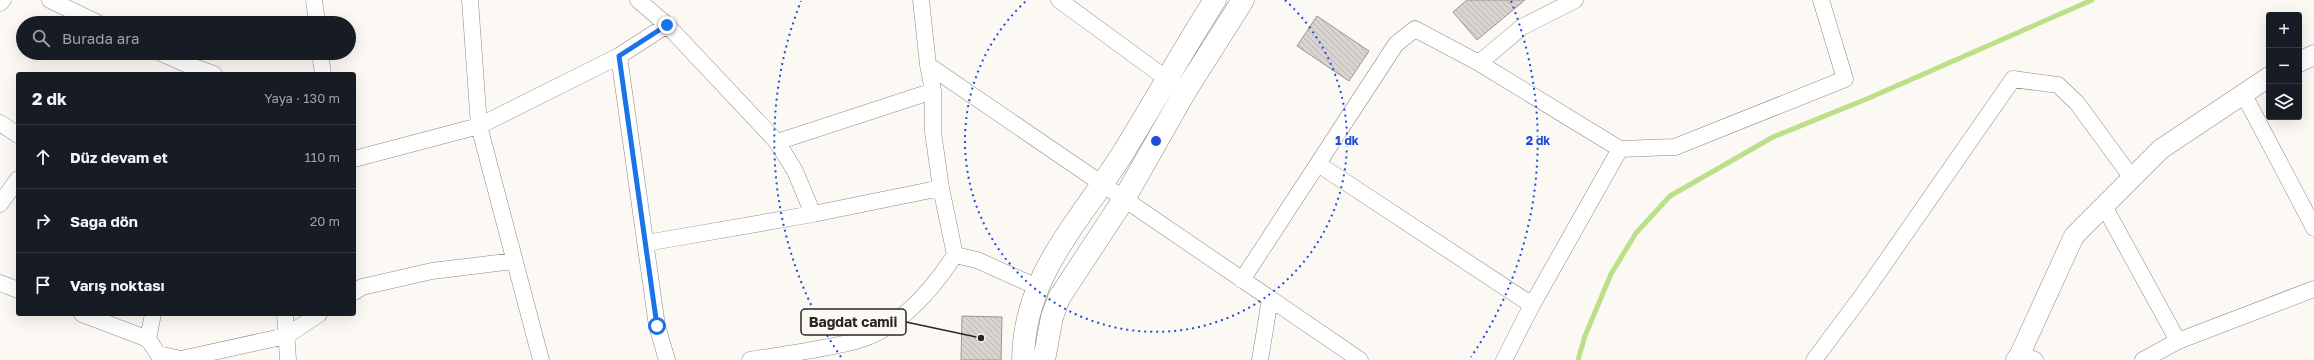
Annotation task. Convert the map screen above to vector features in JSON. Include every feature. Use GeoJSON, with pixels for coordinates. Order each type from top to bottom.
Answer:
{"type":"FeatureCollection","features":[{"type":"Feature","properties":{"kind":"main road"},"geometry":{"type":"LineString","coordinates":[[1023,360],[1023,335],[1037,287],[1046,266],[1103,184],[1166,78],[1215,0]]}},
{"type":"Feature","properties":{"kind":"main road"},"geometry":{"type":"LineString","coordinates":[[1044,360],[1052,317],[1059,298],[1124,199],[1186,90],[1243,0]]}},
{"type":"Feature","properties":{"kind":"street"},"geometry":{"type":"LineString","coordinates":[[50,0],[83,16]]}},
{"type":"Feature","properties":{"kind":"street"},"geometry":{"type":"LineString","coordinates":[[314,0],[316,16]]}},
{"type":"Feature","properties":{"kind":"street"},"geometry":{"type":"LineString","coordinates":[[470,0],[479,126],[541,360]]}},
{"type":"Feature","properties":{"kind":"street"},"geometry":{"type":"LineString","coordinates":[[638,0],[667,25],[777,142],[795,171],[813,214]]}},
{"type":"Feature","properties":{"kind":"street"},"geometry":{"type":"LineString","coordinates":[[750,360],[812,355],[857,341],[885,328],[908,311],[936,283],[956,255],[941,188],[933,132],[933,91],[928,65],[921,0]]}},
{"type":"Feature","properties":{"kind":"street"},"geometry":{"type":"LineString","coordinates":[[1058,0],[1166,78]]}},
{"type":"Feature","properties":{"kind":"street"},"geometry":{"type":"LineString","coordinates":[[1479,63],[1522,27],[1575,0]]}},
{"type":"Feature","properties":{"kind":"street"},"geometry":{"type":"LineString","coordinates":[[1242,280],[1396,44],[1415,29],[1479,63],[1620,149],[1675,147],[1845,79],[1821,0]]}},
{"type":"Feature","properties":{"kind":"street"},"geometry":{"type":"LineString","coordinates":[[356,158],[479,126],[619,56],[667,25]]}},
{"type":"Feature","properties":{"kind":"street"},"geometry":{"type":"LineString","coordinates":[[2302,61],[2314,55]]}},
{"type":"Feature","properties":{"kind":"street"},"geometry":{"type":"LineString","coordinates":[[619,56],[657,326],[667,360]]}},
{"type":"Feature","properties":{"kind":"street"},"geometry":{"type":"LineString","coordinates":[[177,60],[208,72]]}},
{"type":"Feature","properties":{"kind":"street"},"geometry":{"type":"LineString","coordinates":[[321,60],[323,72]]}},
{"type":"Feature","properties":{"kind":"street"},"geometry":{"type":"LineString","coordinates":[[928,65],[1360,360]]}},
{"type":"Feature","properties":{"kind":"street"},"geometry":{"type":"LineString","coordinates":[[1814,360],[1864,293],[2013,79],[2058,85],[2077,103],[2132,178]]}},
{"type":"Feature","properties":{"kind":"street"},"geometry":{"type":"LineString","coordinates":[[2024,358],[2074,236],[2161,149],[2266,79]]}},
{"type":"Feature","properties":{"kind":"street"},"geometry":{"type":"LineString","coordinates":[[777,142],[933,91]]}},
{"type":"Feature","properties":{"kind":"street"},"geometry":{"type":"LineString","coordinates":[[2243,93],[2314,228]]}},
{"type":"Feature","properties":{"kind":"street"},"geometry":{"type":"LineString","coordinates":[[0,123],[16,134]]}},
{"type":"Feature","properties":{"kind":"street"},"geometry":{"type":"LineString","coordinates":[[1504,360],[1532,305],[1620,149]]}},
{"type":"Feature","properties":{"kind":"street"},"geometry":{"type":"LineString","coordinates":[[1318,164],[1532,305]]}},
{"type":"Feature","properties":{"kind":"street"},"geometry":{"type":"LineString","coordinates":[[0,204],[16,182]]}},
{"type":"Feature","properties":{"kind":"street"},"geometry":{"type":"LineString","coordinates":[[646,243],[813,214],[941,188]]}},
{"type":"Feature","properties":{"kind":"street"},"geometry":{"type":"LineString","coordinates":[[2104,206],[2178,341]]}},
{"type":"Feature","properties":{"kind":"street"},"geometry":{"type":"LineString","coordinates":[[956,255],[983,262],[1037,287]]}},
{"type":"Feature","properties":{"kind":"street"},"geometry":{"type":"LineString","coordinates":[[356,291],[362,287],[432,272],[514,261]]}},
{"type":"Feature","properties":{"kind":"street"},"geometry":{"type":"LineString","coordinates":[[0,283],[16,289]]}},
{"type":"Feature","properties":{"kind":"street"},"geometry":{"type":"LineString","coordinates":[[2143,360],[2178,341],[2314,289]]}},
{"type":"Feature","properties":{"kind":"street"},"geometry":{"type":"LineString","coordinates":[[1260,360],[1270,299]]}},
{"type":"Feature","properties":{"kind":"street"},"geometry":{"type":"LineString","coordinates":[[87,316],[148,339],[158,354],[181,359],[286,336],[316,316]]}},
{"type":"Feature","properties":{"kind":"street"},"geometry":{"type":"LineString","coordinates":[[148,339],[153,316]]}},
{"type":"Feature","properties":{"kind":"street"},"geometry":{"type":"LineString","coordinates":[[285,316],[288,360]]}},
{"type":"Feature","properties":{"kind":"building"},"geometry":{"type":"Polygon","coordinates":[[[1467,0],[1525,0],[1477,40],[1453,12],[1467,0]]]}},
{"type":"Feature","properties":{"kind":"building"},"geometry":{"type":"Polygon","coordinates":[[[1317,16],[1369,51],[1349,81],[1297,46],[1317,16]]]}},
{"type":"Feature","properties":{"kind":"building"},"geometry":{"type":"Polygon","coordinates":[[[962,316],[1002,317],[1001,360],[961,360],[962,316]]]}},
{"type":"Feature","properties":{"kind":"waterway"},"geometry":{"type":"LineString","coordinates":[[1578,360],[1585,336],[1611,274],[1636,233],[1670,196],[1773,137],[1869,98],[2092,0]]}},
{"type":"Feature","properties":{"kind":"place","name":"Bağdat camii"},"geometry":{"type":"Point","coordinates":[981,338]}},
{"type":"Feature","properties":{"kind":"route"},"geometry":{"type":"LineString","coordinates":[[657,326],[619,56],[667,25]]}}]}
